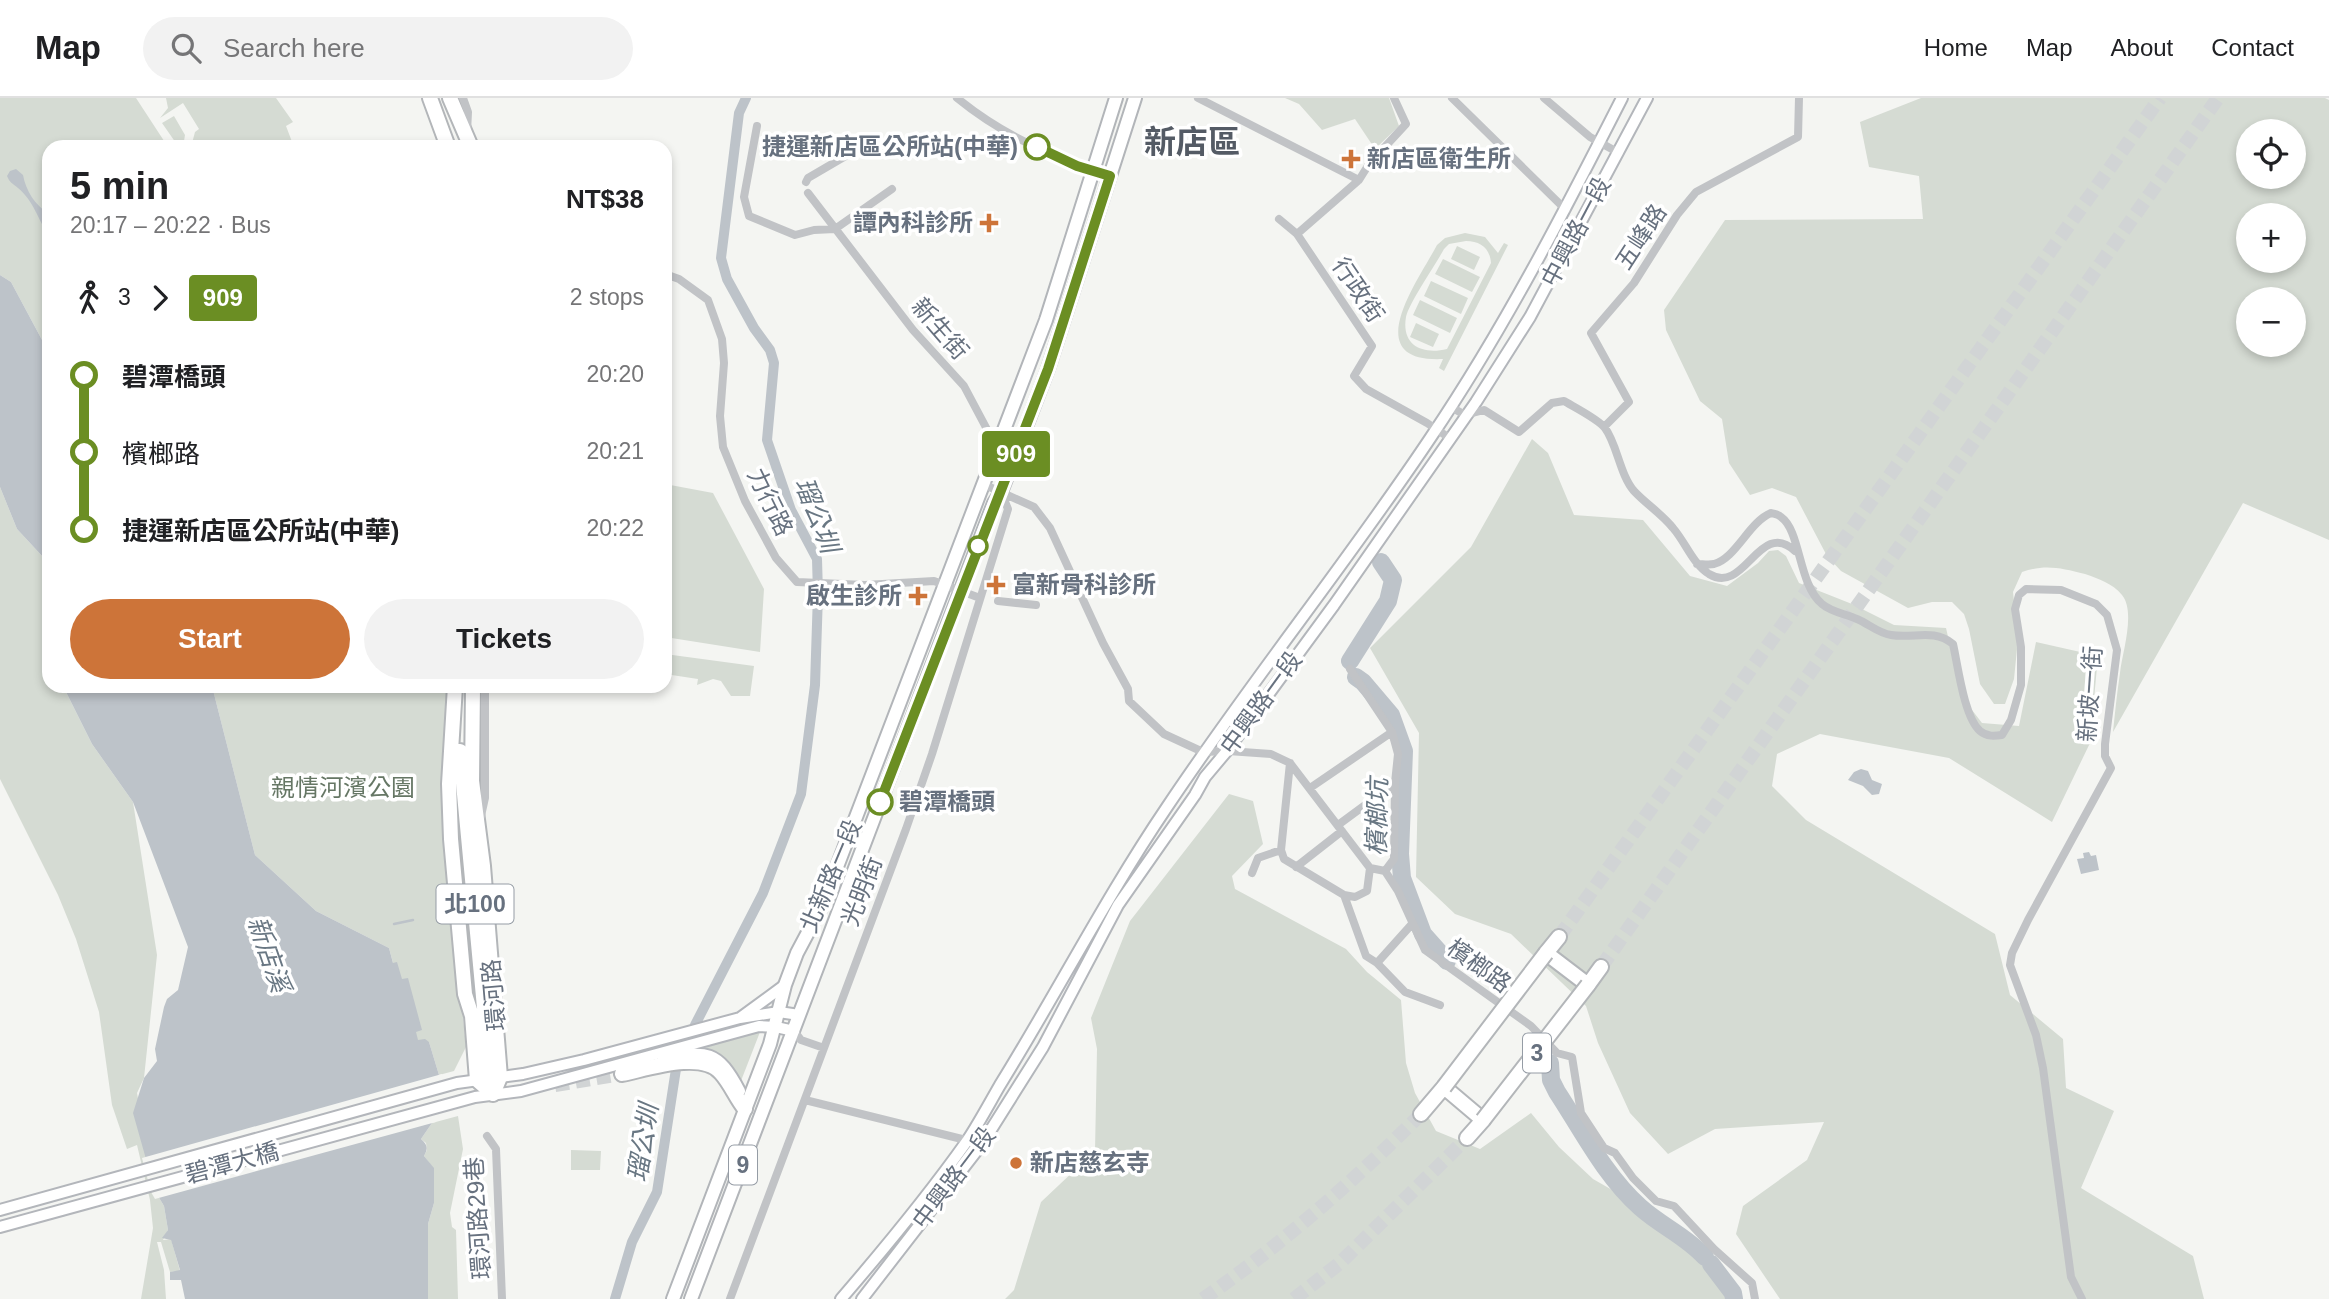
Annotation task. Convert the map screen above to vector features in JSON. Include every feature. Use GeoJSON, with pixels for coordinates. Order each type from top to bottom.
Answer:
{"type":"FeatureCollection","features":[{"type":"Feature","properties":{"kind":"highway"},"geometry":{"type":"LineString","coordinates":[[430,98],[445,140]]}},
{"type":"Feature","properties":{"kind":"highway"},"geometry":{"type":"LineString","coordinates":[[450,98],[469,140]]}},
{"type":"Feature","properties":{"kind":"highway","name":"北100"},"geometry":{"type":"LineString","coordinates":[[455,693],[449,784],[451,839],[465,994],[489,1079]]}},
{"type":"Feature","properties":{"kind":"highway","name":"環河路"},"geometry":{"type":"LineString","coordinates":[[473,693],[472,781],[479,829],[489,1079]]}},
{"type":"Feature","properties":{"kind":"highway","name":"北100"},"geometry":{"type":"LineString","coordinates":[[454,715],[468,823],[489,1079]]}},
{"type":"Feature","properties":{"kind":"highway"},"geometry":{"type":"LineString","coordinates":[[451,760],[461,822],[473,975]]}},
{"type":"Feature","properties":{"kind":"highway","name":"3"},"geometry":{"type":"LineString","coordinates":[[1421,1114],[1559,937]]}},
{"type":"Feature","properties":{"kind":"highway"},"geometry":{"type":"LineString","coordinates":[[1546,953],[1588,985]]}},
{"type":"Feature","properties":{"kind":"highway","name":"3"},"geometry":{"type":"LineString","coordinates":[[1467,1139],[1601,967]]}},
{"type":"Feature","properties":{"kind":"highway"},"geometry":{"type":"LineString","coordinates":[[622,1073],[699,1061],[720,1071],[746,1109]]}},
{"type":"Feature","properties":{"kind":"highway"},"geometry":{"type":"LineString","coordinates":[[489,1079],[493,1094]]}},
{"type":"Feature","properties":{"kind":"highway"},"geometry":{"type":"LineString","coordinates":[[1444,1087],[1483,1120]]}},
{"type":"Feature","properties":{"kind":"main road","name":"北新路一段"},"geometry":{"type":"LineString","coordinates":[[673,1299],[776,1027],[785,985],[797,953],[822,906],[1046,320],[1116,98]]}},
{"type":"Feature","properties":{"kind":"main road","name":"北新路一段"},"geometry":{"type":"LineString","coordinates":[[691,1299],[994,503],[1001,492],[1048,369],[1135,98]]}},
{"type":"Feature","properties":{"kind":"street"},"geometry":{"type":"LineString","coordinates":[[463,98],[468,113],[469,140]]}},
{"type":"Feature","properties":{"kind":"street"},"geometry":{"type":"LineString","coordinates":[[957,98],[1004,133],[1077,166],[1110,176]]}},
{"type":"Feature","properties":{"kind":"street"},"geometry":{"type":"LineString","coordinates":[[1198,98],[1359,180]]}},
{"type":"Feature","properties":{"kind":"street"},"geometry":{"type":"LineString","coordinates":[[1297,234],[1359,180],[1369,164],[1406,124],[1394,98]]}},
{"type":"Feature","properties":{"kind":"street"},"geometry":{"type":"LineString","coordinates":[[1452,98],[1566,210]]}},
{"type":"Feature","properties":{"kind":"street"},"geometry":{"type":"LineString","coordinates":[[1544,98],[1599,142],[1619,153]]}},
{"type":"Feature","properties":{"kind":"street","name":"中興路一段"},"geometry":{"type":"LineString","coordinates":[[841,1299],[894,1237],[968,1139],[1028,1042],[1093,924],[1203,752],[1451,407],[1498,331],[1566,210],[1622,98]]}},
{"type":"Feature","properties":{"kind":"street","name":"中興路一段"},"geometry":{"type":"LineString","coordinates":[[862,1299],[982,1144],[1043,1047],[1118,905],[1195,795],[1205,776],[1226,752],[1476,402],[1530,317],[1647,98]]}},
{"type":"Feature","properties":{"kind":"street","name":"五峰路"},"geometry":{"type":"LineString","coordinates":[[1604,427],[1629,402],[1591,333],[1634,284],[1676,215],[1696,192],[1798,137],[1799,98]]}},
{"type":"Feature","properties":{"kind":"street"},"geometry":{"type":"LineString","coordinates":[[757,126],[744,197],[749,216],[795,235],[814,230],[835,229],[892,189]]}},
{"type":"Feature","properties":{"kind":"street"},"geometry":{"type":"LineString","coordinates":[[806,182],[808,178],[861,147]]}},
{"type":"Feature","properties":{"kind":"street","name":"新生街"},"geometry":{"type":"LineString","coordinates":[[808,193],[912,330],[964,386],[990,435],[1018,447]]}},
{"type":"Feature","properties":{"kind":"street","name":"行政街"},"geometry":{"type":"LineString","coordinates":[[1279,219],[1297,234],[1372,346],[1354,376],[1366,389],[1436,429]]}},
{"type":"Feature","properties":{"kind":"street","name":"力行路"},"geometry":{"type":"LineString","coordinates":[[672,276],[708,300],[722,339],[724,362],[720,416],[723,447],[745,501],[776,558],[797,582],[870,585],[934,581],[980,598]]}},
{"type":"Feature","properties":{"kind":"street"},"geometry":{"type":"LineString","coordinates":[[1451,407],[1465,415],[1484,410],[1519,432],[1552,402],[1564,401],[1604,427],[1633,490],[1673,527],[1697,564],[1712,576],[1729,576],[1744,567],[1769,543],[1786,543],[1798,553]]}},
{"type":"Feature","properties":{"kind":"street"},"geometry":{"type":"LineString","coordinates":[[1436,429],[1451,439]]}},
{"type":"Feature","properties":{"kind":"street"},"geometry":{"type":"LineString","coordinates":[[983,484],[1034,507],[1049,528],[1103,643],[1128,689],[1129,701],[1164,734],[1203,752],[1271,754],[1290,763],[1370,868],[1385,871],[1394,859],[1398,754],[1392,732],[1350,669]]}},
{"type":"Feature","properties":{"kind":"street","name":"光明街"},"geometry":{"type":"LineString","coordinates":[[730,1299],[932,754],[1008,509],[1001,492]]}},
{"type":"Feature","properties":{"kind":"street","name":"新坡一街"},"geometry":{"type":"LineString","coordinates":[[1697,564],[1715,564],[1724,558],[1762,517],[1771,513],[1782,517],[1789,527],[1809,588],[1822,605],[1884,634],[1943,636],[1953,644],[1972,719],[1980,731],[1989,736],[2002,735],[2011,720],[2021,685],[2021,647],[2015,609],[2019,595],[2026,589],[2061,590],[2096,604],[2107,615],[2117,650],[2105,744],[2105,756],[2111,768],[2028,920],[2012,953],[2010,965],[2036,1035],[2041,1057],[2071,1278],[2082,1299]]}},
{"type":"Feature","properties":{"kind":"street"},"geometry":{"type":"LineString","coordinates":[[998,601],[1036,605]]}},
{"type":"Feature","properties":{"kind":"street","name":"環河路"},"geometry":{"type":"LineString","coordinates":[[479,829],[485,798],[485,693]]}},
{"type":"Feature","properties":{"kind":"street"},"geometry":{"type":"LineString","coordinates":[[1310,788],[1392,732]]}},
{"type":"Feature","properties":{"kind":"street"},"geometry":{"type":"LineString","coordinates":[[1290,763],[1281,849],[1284,859],[1344,895],[1355,897],[1367,891],[1370,868]]}},
{"type":"Feature","properties":{"kind":"street"},"geometry":{"type":"LineString","coordinates":[[1296,867],[1395,783]]}},
{"type":"Feature","properties":{"kind":"street"},"geometry":{"type":"LineString","coordinates":[[1252,873],[1258,858],[1281,849]]}},
{"type":"Feature","properties":{"kind":"street","name":"檳榔路"},"geometry":{"type":"LineString","coordinates":[[1385,871],[1398,891],[1425,950],[1531,1026],[1557,1053],[1572,1057],[1581,1113],[1604,1148],[1615,1153],[1633,1178],[1656,1201],[1674,1206],[1714,1249],[1752,1283],[1755,1299]]}},
{"type":"Feature","properties":{"kind":"street"},"geometry":{"type":"LineString","coordinates":[[1344,895],[1366,956],[1377,963],[1405,992],[1440,1005]]}},
{"type":"Feature","properties":{"kind":"street"},"geometry":{"type":"LineString","coordinates":[[1377,963],[1412,924]]}},
{"type":"Feature","properties":{"kind":"street"},"geometry":{"type":"LineString","coordinates":[[740,1018],[785,985]]}},
{"type":"Feature","properties":{"kind":"street"},"geometry":{"type":"LineString","coordinates":[[740,1018],[779,1012],[799,1015]]}},
{"type":"Feature","properties":{"kind":"street","name":"碧潭大橋"},"geometry":{"type":"LineString","coordinates":[[0,1210],[457,1083],[584,1060],[740,1018]]}},
{"type":"Feature","properties":{"kind":"street"},"geometry":{"type":"LineString","coordinates":[[639,1057],[759,1026],[794,1031],[801,1040],[824,1048]]}},
{"type":"Feature","properties":{"kind":"street"},"geometry":{"type":"LineString","coordinates":[[639,1057],[660,1059],[694,1052],[714,1057],[732,1074],[746,1109]]}},
{"type":"Feature","properties":{"kind":"street","name":"碧潭大橋"},"geometry":{"type":"LineString","coordinates":[[0,1227],[464,1100],[521,1091],[639,1057]]}},
{"type":"Feature","properties":{"kind":"street"},"geometry":{"type":"LineString","coordinates":[[805,1100],[982,1144]]}},
{"type":"Feature","properties":{"kind":"street","name":"環河路29巷"},"geometry":{"type":"LineString","coordinates":[[487,1136],[496,1149],[502,1299]]}},
{"type":"Feature","properties":{"kind":"green space"},"geometry":{"type":"Polygon","coordinates":[[[0,98],[136,98],[163,140],[42,140],[42,340],[11,282],[0,275],[0,98]]]}},
{"type":"Feature","properties":{"kind":"green space"},"geometry":{"type":"Polygon","coordinates":[[[166,98],[276,98],[293,122],[286,126],[291,140],[193,140],[199,129],[183,103],[160,118],[168,108],[166,98]]]}},
{"type":"Feature","properties":{"kind":"green space"},"geometry":{"type":"Polygon","coordinates":[[[1285,98],[1389,98],[1399,126],[1375,149],[1355,119],[1322,130],[1299,104],[1285,98]]]}},
{"type":"Feature","properties":{"kind":"green space"},"geometry":{"type":"Polygon","coordinates":[[[1921,98],[2329,100],[2329,540],[2243,503],[2113,732],[2128,622],[2126,602],[2118,591],[2110,584],[2068,570],[2046,568],[2022,572],[2013,592],[2018,639],[2014,679],[2005,704],[1994,704],[1980,684],[1964,614],[1952,602],[1932,602],[1908,608],[1841,571],[1827,556],[1796,497],[1772,488],[1750,495],[1729,463],[1722,419],[1700,401],[1666,330],[1664,310],[1725,220],[1923,219],[1919,176],[1869,167],[1860,122],[1921,98]]]}},
{"type":"Feature","properties":{"kind":"green space"},"geometry":{"type":"Polygon","coordinates":[[[174,116],[185,135],[184,140],[174,140],[162,123],[174,116]]]}},
{"type":"Feature","properties":{"kind":"green space"},"geometry":{"type":"Polygon","coordinates":[[[1465,233],[1485,237],[1498,253],[1504,243],[1508,245],[1444,371],[1439,368],[1443,359],[1417,357],[1403,348],[1398,334],[1408,298],[1437,245],[1445,238],[1465,233]],[[1471,241],[1449,244],[1444,249],[1412,303],[1405,327],[1410,341],[1422,349],[1447,349],[1491,263],[1486,249],[1471,241]]]}},
{"type":"Feature","properties":{"kind":"green space"},"geometry":{"type":"Polygon","coordinates":[[[1457,246],[1480,257],[1474,270],[1451,259],[1457,246]]]}},
{"type":"Feature","properties":{"kind":"green space"},"geometry":{"type":"Polygon","coordinates":[[[1443,259],[1480,277],[1472,292],[1435,274],[1443,259]]]}},
{"type":"Feature","properties":{"kind":"green space"},"geometry":{"type":"Polygon","coordinates":[[[1431,281],[1468,298],[1461,314],[1424,296],[1431,281]]]}},
{"type":"Feature","properties":{"kind":"green space"},"geometry":{"type":"Polygon","coordinates":[[[1420,300],[1457,318],[1450,333],[1413,315],[1420,300]]]}},
{"type":"Feature","properties":{"kind":"green space"},"geometry":{"type":"Polygon","coordinates":[[[1416,323],[1439,334],[1433,347],[1410,337],[1416,323]]]}},
{"type":"Feature","properties":{"kind":"green space"},"geometry":{"type":"Polygon","coordinates":[[[1532,439],[1548,453],[1574,515],[1643,520],[1690,576],[1727,586],[1758,563],[1769,551],[1778,550],[1786,556],[1799,583],[1852,604],[1894,625],[1946,628],[1962,697],[1982,723],[2019,726],[2036,642],[2098,656],[2090,743],[2052,822],[1949,758],[1820,734],[1777,754],[1772,786],[1806,820],[1995,934],[2010,995],[2063,1039],[2066,1088],[2114,1111],[2081,1188],[2193,1256],[2204,1299],[1780,1299],[1736,1234],[1743,1206],[1807,1160],[1824,1122],[1715,1129],[1668,1154],[1630,1113],[1598,1043],[1586,1006],[1511,934],[1455,914],[1416,877],[1419,733],[1370,648],[1471,547],[1532,439]]]}},
{"type":"Feature","properties":{"kind":"green space"},"geometry":{"type":"Polygon","coordinates":[[[672,485],[713,493],[764,589],[760,652],[672,638],[672,485]]]}},
{"type":"Feature","properties":{"kind":"green space"},"geometry":{"type":"Polygon","coordinates":[[[0,487],[17,529],[42,556],[42,693],[66,693],[92,744],[133,802],[157,955],[144,1078],[137,1093],[155,1191],[164,1206],[168,1230],[163,1240],[171,1239],[180,1271],[170,1272],[161,1242],[157,1242],[164,1270],[166,1299],[141,1299],[153,1228],[150,1200],[137,1145],[127,1149],[112,1105],[99,1012],[76,939],[58,895],[0,779],[0,487]]]}},
{"type":"Feature","properties":{"kind":"green space"},"geometry":{"type":"Polygon","coordinates":[[[672,655],[754,666],[750,696],[731,696],[721,681],[713,679],[697,685],[698,679],[672,675],[672,655]]]}},
{"type":"Feature","properties":{"kind":"green space","name":"親情河濱公園"},"geometry":{"type":"Polygon","coordinates":[[[214,693],[446,693],[446,841],[466,1047],[454,1071],[439,1075],[429,1042],[418,1041],[413,1036],[389,948],[316,911],[255,855],[214,693]]]}},
{"type":"Feature","properties":{"kind":"green space"},"geometry":{"type":"Polygon","coordinates":[[[1229,794],[1253,801],[1263,844],[1232,876],[1235,889],[1346,949],[1367,972],[1401,1000],[1406,1063],[1415,1093],[1436,1131],[1480,1149],[1531,1113],[1559,1147],[1593,1179],[1642,1207],[1725,1270],[1733,1299],[1005,1299],[1014,1290],[1041,1202],[1095,1151],[1097,1049],[1091,1018],[1130,921],[1229,794]]]}},
{"type":"Feature","properties":{"kind":"green space"},"geometry":{"type":"Polygon","coordinates":[[[760,1032],[739,1086],[713,1053],[702,1048],[760,1032]]]}},
{"type":"Feature","properties":{"kind":"green space"},"geometry":{"type":"Polygon","coordinates":[[[458,1116],[463,1149],[450,1213],[452,1227],[456,1230],[458,1299],[428,1299],[428,1224],[434,1203],[434,1169],[424,1156],[426,1143],[421,1139],[432,1123],[458,1116]]]}},
{"type":"Feature","properties":{"kind":"green space"},"geometry":{"type":"Polygon","coordinates":[[[571,1150],[601,1151],[600,1170],[571,1170],[571,1150]]]}},
{"type":"Feature","properties":{"kind":"water"},"geometry":{"type":"Polygon","coordinates":[[[16,169],[23,175],[26,187],[42,208],[42,224],[28,199],[11,183],[7,176],[10,171],[16,169]]]}},
{"type":"Feature","properties":{"kind":"water"},"geometry":{"type":"Polygon","coordinates":[[[0,275],[11,282],[42,340],[42,556],[17,529],[0,487],[0,275]]]}},
{"type":"Feature","properties":{"kind":"water","name":"新店溪"},"geometry":{"type":"Polygon","coordinates":[[[66,693],[214,693],[255,855],[316,911],[389,948],[393,963],[397,962],[402,979],[408,978],[422,1030],[416,1032],[418,1040],[425,1039],[429,1042],[439,1075],[432,1123],[421,1139],[427,1147],[424,1156],[434,1168],[434,1203],[428,1224],[428,1299],[185,1299],[181,1280],[170,1280],[170,1272],[180,1270],[171,1240],[162,1238],[168,1230],[164,1206],[155,1191],[133,1113],[144,1078],[157,1061],[155,1049],[164,1007],[167,999],[178,990],[188,947],[133,802],[92,744],[66,693]]]}},
{"type":"Feature","properties":{"kind":"water"},"geometry":{"type":"Polygon","coordinates":[[[1861,769],[1868,771],[1872,780],[1882,784],[1879,794],[1872,795],[1863,786],[1848,780],[1854,772],[1861,769]]]}},
{"type":"Feature","properties":{"kind":"water"},"geometry":{"type":"Polygon","coordinates":[[[2089,852],[2091,856],[2096,855],[2099,870],[2081,874],[2077,859],[2084,858],[2083,853],[2089,852]]]}},
{"type":"Feature","properties":{"kind":"pier"},"geometry":{"type":"Polygon","coordinates":[[[442,1074],[436,1122],[155,1199],[151,1192],[142,1158],[442,1074]]]}},
{"type":"Feature","properties":{"kind":"waterway","name":"瑠公圳"},"geometry":{"type":"LineString","coordinates":[[695,1025],[763,893],[801,794],[815,685],[817,559],[791,510],[767,440],[774,363],[770,350],[754,328],[727,279],[721,258],[739,113],[746,98]]}},
{"type":"Feature","properties":{"kind":"waterway","name":"檳榔坑"},"geometry":{"type":"LineString","coordinates":[[1350,661],[1388,601],[1393,580],[1381,562]]}},
{"type":"Feature","properties":{"kind":"waterway","name":"檳榔坑"},"geometry":{"type":"LineString","coordinates":[[1356,677],[1391,715],[1404,751],[1400,854],[1402,878],[1423,934],[1447,961]]}},
{"type":"Feature","properties":{"kind":"waterway"},"geometry":{"type":"LineString","coordinates":[[394,924],[413,920]]}},
{"type":"Feature","properties":{"kind":"waterway","name":"檳榔坑"},"geometry":{"type":"LineString","coordinates":[[1550,1063],[1551,1080],[1557,1092],[1595,1152],[1627,1195],[1705,1257]]}},
{"type":"Feature","properties":{"kind":"waterway","name":"瑠公圳"},"geometry":{"type":"LineString","coordinates":[[615,1299],[632,1242],[657,1192],[676,1069]]}},
{"type":"Feature","properties":{"kind":"waterway","name":"檳榔坑"},"geometry":{"type":"LineString","coordinates":[[1711,1264],[1733,1293],[1734,1299]]}},
{"type":"Feature","properties":{"kind":"tunnel"},"geometry":{"type":"LineString","coordinates":[[1559,937],[2160,98]]}},
{"type":"Feature","properties":{"kind":"tunnel"},"geometry":{"type":"LineString","coordinates":[[1601,967],[2218,98]]}},
{"type":"Feature","properties":{"kind":"tunnel"},"geometry":{"type":"LineString","coordinates":[[473,975],[477,1022]]}},
{"type":"Feature","properties":{"kind":"tunnel"},"geometry":{"type":"LineString","coordinates":[[555,1085],[622,1074]]}},
{"type":"Feature","properties":{"kind":"tunnel"},"geometry":{"type":"LineString","coordinates":[[1203,1299],[1316,1211],[1421,1114]]}},
{"type":"Feature","properties":{"kind":"tunnel"},"geometry":{"type":"LineString","coordinates":[[1294,1299],[1340,1263],[1467,1138]]}},
{"type":"Feature","properties":{"kind":"bus line","name":"909"},"geometry":{"type":"LineString","coordinates":[[880,802],[1048,369],[1110,176],[1077,166],[1037,147]]}},
{"type":"Feature","properties":{"kind":"place","name":"捷運新店區公所站(中華)"},"geometry":{"type":"Point","coordinates":[1037,147]}},
{"type":"Feature","properties":{"kind":"place","name":"新店區衛生所"},"geometry":{"type":"Point","coordinates":[1351,159]}},
{"type":"Feature","properties":{"kind":"place","name":"譚內科診所"},"geometry":{"type":"Point","coordinates":[989,223]}},
{"type":"Feature","properties":{"kind":"place","name":"富新骨科診所"},"geometry":{"type":"Point","coordinates":[996,585]}},
{"type":"Feature","properties":{"kind":"place","name":"啟生診所"},"geometry":{"type":"Point","coordinates":[918,596]}},
{"type":"Feature","properties":{"kind":"place","name":"碧潭橋頭"},"geometry":{"type":"Point","coordinates":[880,802]}},
{"type":"Feature","properties":{"kind":"place","name":"新店慈玄寺"},"geometry":{"type":"Point","coordinates":[1016,1163]}},
{"type":"Feature","properties":{"kind":"district","name":"新店區"},"geometry":{"type":"Point","coordinates":[1192,142]}}]}
